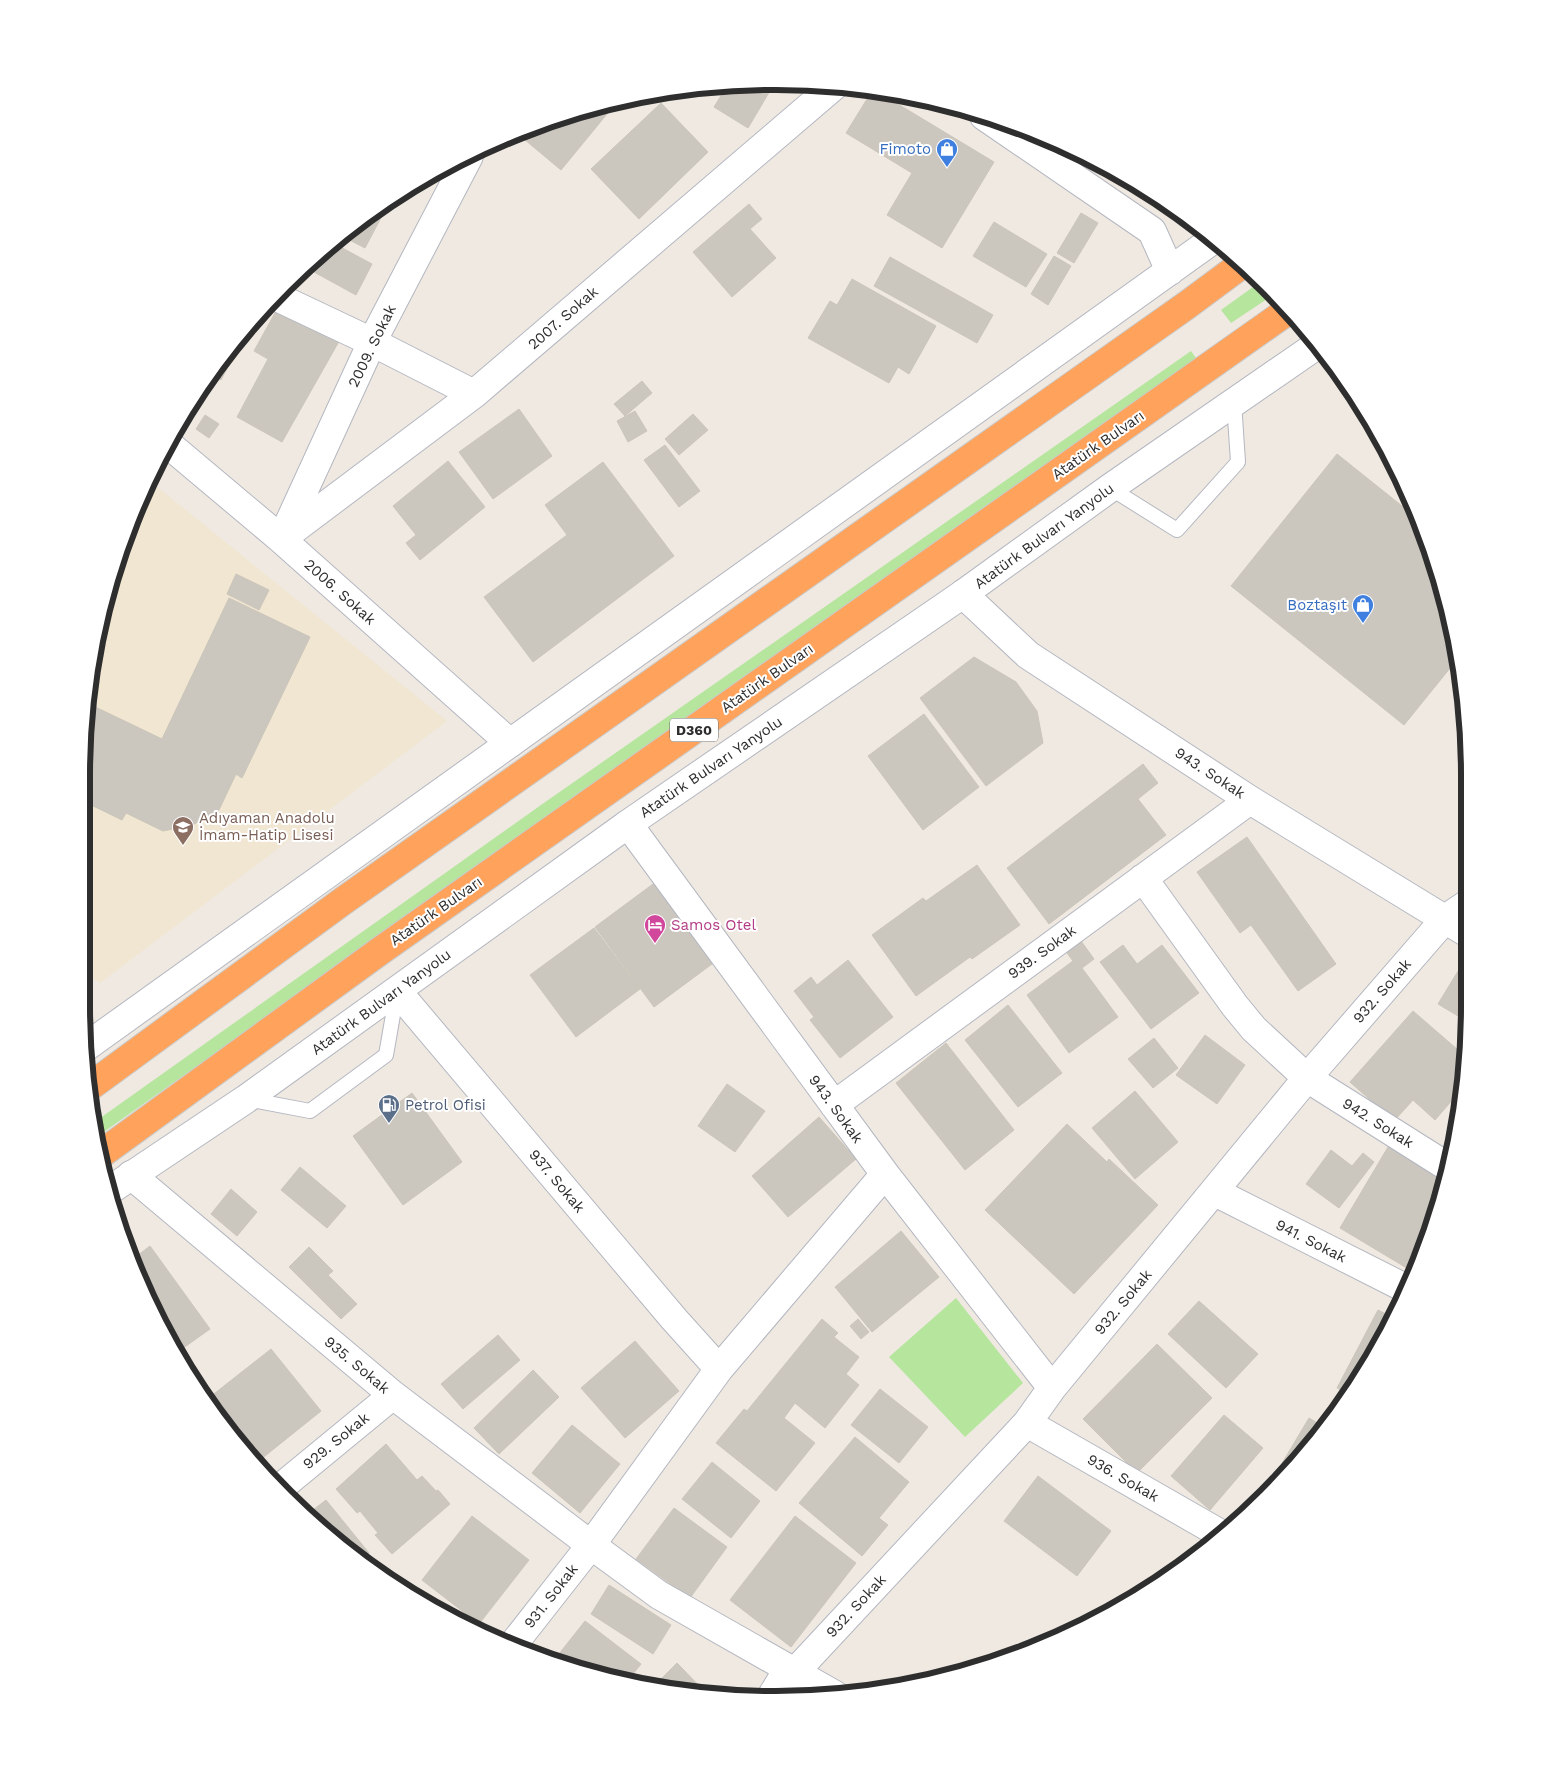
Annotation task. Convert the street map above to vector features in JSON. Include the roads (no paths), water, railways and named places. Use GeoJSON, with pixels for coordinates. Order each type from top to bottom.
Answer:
{"type":"FeatureCollection","features":[{"type":"Feature","properties":{"kind":"highway"},"geometry":{"type":"LineString","coordinates":[[95,1083],[343,901],[1154,328],[1236,268]]}},
{"type":"Feature","properties":{"kind":"highway","name":"Atatürk Bulvarı"},"geometry":{"type":"LineString","coordinates":[[106,1151],[380,951],[1282,315]]}},
{"type":"Feature","properties":{"kind":"street","name":"2007. Sokak"},"geometry":{"type":"LineString","coordinates":[[281,539],[474,394],[827,92]]}},
{"type":"Feature","properties":{"kind":"street"},"geometry":{"type":"LineString","coordinates":[[1002,128],[1152,230],[1170,271]]}},
{"type":"Feature","properties":{"kind":"street","name":"2009. Sokak"},"geometry":{"type":"LineString","coordinates":[[281,539],[372,342],[464,165]]}},
{"type":"Feature","properties":{"kind":"street"},"geometry":{"type":"LineString","coordinates":[[91,1043],[1207,244]]}},
{"type":"Feature","properties":{"kind":"street"},"geometry":{"type":"LineString","coordinates":[[283,300],[372,342],[474,394]]}},
{"type":"Feature","properties":{"kind":"street","name":"Atatürk Bulvarı Yanyolu"},"geometry":{"type":"LineString","coordinates":[[114,1187],[246,1099],[628,824],[964,594],[1110,488],[1311,349]]}},
{"type":"Feature","properties":{"kind":"street","name":"2006. Sokak"},"geometry":{"type":"LineString","coordinates":[[174,449],[281,539],[510,743]]}},
{"type":"Feature","properties":{"kind":"street","name":"943. Sokak"},"geometry":{"type":"LineString","coordinates":[[964,594],[1028,655],[1250,800],[1461,929]]}},
{"type":"Feature","properties":{"kind":"street","name":"939. Sokak"},"geometry":{"type":"LineString","coordinates":[[834,1106],[1250,800]]}},
{"type":"Feature","properties":{"kind":"street","name":"943. Sokak"},"geometry":{"type":"LineString","coordinates":[[628,824],[885,1174],[1052,1388]]}},
{"type":"Feature","properties":{"kind":"street","name":"942. Sokak"},"geometry":{"type":"LineString","coordinates":[[1143,878],[1235,1006],[1254,1029],[1307,1078],[1442,1163]]}},
{"type":"Feature","properties":{"kind":"street","name":"932. Sokak"},"geometry":{"type":"LineString","coordinates":[[775,1691],[782,1679],[794,1673],[1026,1423],[1052,1388],[1307,1078],[1445,918],[1461,907]]}},
{"type":"Feature","properties":{"kind":"street","name":"937. Sokak"},"geometry":{"type":"LineString","coordinates":[[397,990],[667,1311],[719,1369]]}},
{"type":"Feature","properties":{"kind":"street","name":"931. Sokak"},"geometry":{"type":"LineString","coordinates":[[516,1640],[591,1545],[719,1369],[885,1174]]}},
{"type":"Feature","properties":{"kind":"street","name":"935. Sokak"},"geometry":{"type":"LineString","coordinates":[[131,1175],[393,1395],[591,1545],[659,1595],[794,1673]]}},
{"type":"Feature","properties":{"kind":"street","name":"941. Sokak"},"geometry":{"type":"LineString","coordinates":[[1215,1192],[1401,1286]]}},
{"type":"Feature","properties":{"kind":"street","name":"929. Sokak"},"geometry":{"type":"LineString","coordinates":[[285,1484],[393,1395]]}},
{"type":"Feature","properties":{"kind":"street","name":"936. Sokak"},"geometry":{"type":"LineString","coordinates":[[1026,1423],[1215,1531]]}},
{"type":"Feature","properties":{"kind":"street"},"geometry":{"type":"LineString","coordinates":[[794,1673],[825,1689]]}},
{"type":"Feature","properties":{"kind":"lane"},"geometry":{"type":"LineString","coordinates":[[1110,488],[1177,530],[1238,462],[1234,402]]}},
{"type":"Feature","properties":{"kind":"lane"},"geometry":{"type":"LineString","coordinates":[[246,1099],[310,1111],[386,1055],[397,990]]}},
{"type":"Feature","properties":{"kind":"place","name":"Fimoto"},"geometry":{"type":"Point","coordinates":[947,168]}},
{"type":"Feature","properties":{"kind":"place","name":"Boztaşıt"},"geometry":{"type":"Point","coordinates":[1363,624]}},
{"type":"Feature","properties":{"kind":"place","name":"Adıyaman Anadolu İmam-Hatip Lisesi"},"geometry":{"type":"Point","coordinates":[183,846]}},
{"type":"Feature","properties":{"kind":"place","name":"Samos Otel"},"geometry":{"type":"Point","coordinates":[655,944]}},
{"type":"Feature","properties":{"kind":"place","name":"Petrol Ofisi"},"geometry":{"type":"Point","coordinates":[389,1124]}}]}
